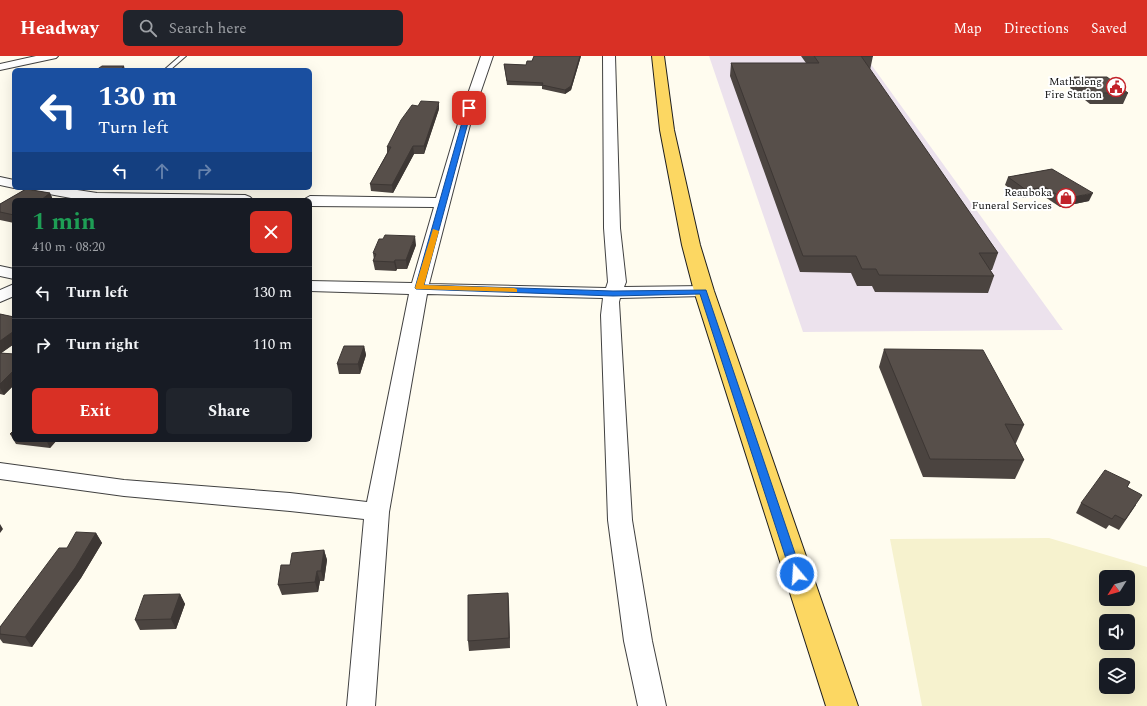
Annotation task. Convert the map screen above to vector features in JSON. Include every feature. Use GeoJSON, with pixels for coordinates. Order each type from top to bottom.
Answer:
{"type":"FeatureCollection","features":[{"type":"Feature","properties":{"kind":"main road"},"geometry":{"type":"LineString","coordinates":[[658,56],[667,130],[691,245],[704,291],[821,648],[842,706]]}},
{"type":"Feature","properties":{"kind":"street"},"geometry":{"type":"LineString","coordinates":[[0,67],[52,56]]}},
{"type":"Feature","properties":{"kind":"street"},"geometry":{"type":"LineString","coordinates":[[361,706],[376,512],[419,288],[466,117],[487,56]]}},
{"type":"Feature","properties":{"kind":"street"},"geometry":{"type":"LineString","coordinates":[[610,56],[612,101],[612,228],[617,282],[610,302],[610,315],[620,520],[638,641],[652,706]]}},
{"type":"Feature","properties":{"kind":"street"},"geometry":{"type":"LineString","coordinates":[[0,181],[12,184]]}},
{"type":"Feature","properties":{"kind":"street"},"geometry":{"type":"LineString","coordinates":[[50,190],[97,198]]}},
{"type":"Feature","properties":{"kind":"street"},"geometry":{"type":"LineString","coordinates":[[312,201],[443,203]]}},
{"type":"Feature","properties":{"kind":"street"},"geometry":{"type":"LineString","coordinates":[[0,271],[12,274]]}},
{"type":"Feature","properties":{"kind":"street"},"geometry":{"type":"LineString","coordinates":[[312,286],[613,293],[704,291]]}},
{"type":"Feature","properties":{"kind":"street"},"geometry":{"type":"LineString","coordinates":[[0,297],[12,290]]}},
{"type":"Feature","properties":{"kind":"street"},"geometry":{"type":"LineString","coordinates":[[0,471],[124,488],[290,502],[376,512]]}},
{"type":"Feature","properties":{"kind":"lane"},"geometry":{"type":"LineString","coordinates":[[169,68],[183,56]]}},
{"type":"Feature","properties":{"kind":"shaded area"},"geometry":{"type":"Polygon","coordinates":[[[709,56],[865,56],[1063,330],[803,332],[709,56]]]}},
{"type":"Feature","properties":{"kind":"shaded area"},"geometry":{"type":"Polygon","coordinates":[[[1049,538],[1147,567],[1147,706],[922,706],[890,539],[1049,538]]]}},
{"type":"Feature","properties":{"kind":"building"},"geometry":{"type":"Polygon","coordinates":[[[534,56],[580,56],[571,86],[565,90],[542,85],[543,83],[507,81],[504,64],[526,65],[527,61],[532,61],[534,56]]]}},
{"type":"Feature","properties":{"kind":"building"},"geometry":{"type":"Polygon","coordinates":[[[814,56],[861,56],[998,253],[979,253],[994,276],[879,275],[876,269],[862,269],[856,256],[803,256],[731,63],[819,63],[814,56]]]}},
{"type":"Feature","properties":{"kind":"building"},"geometry":{"type":"Polygon","coordinates":[[[102,66],[124,66],[122,68],[99,68],[102,66]]]}},
{"type":"Feature","properties":{"kind":"building"},"geometry":{"type":"Polygon","coordinates":[[[1074,77],[1107,77],[1128,93],[1094,93],[1074,77]]]}},
{"type":"Feature","properties":{"kind":"building"},"geometry":{"type":"Polygon","coordinates":[[[421,101],[439,102],[424,146],[413,146],[392,185],[370,184],[391,147],[387,147],[401,120],[412,105],[418,106],[421,101]]]}},
{"type":"Feature","properties":{"kind":"building"},"geometry":{"type":"Polygon","coordinates":[[[1052,169],[1093,193],[1064,199],[1045,187],[1026,190],[1008,177],[1052,169]]]}},
{"type":"Feature","properties":{"kind":"building"},"geometry":{"type":"Polygon","coordinates":[[[24,190],[50,193],[44,198],[12,198],[12,215],[0,212],[0,204],[24,190]]]}},
{"type":"Feature","properties":{"kind":"building"},"geometry":{"type":"Polygon","coordinates":[[[385,235],[415,236],[406,260],[395,260],[394,262],[373,261],[376,254],[373,253],[379,239],[383,239],[385,235]]]}},
{"type":"Feature","properties":{"kind":"building"},"geometry":{"type":"Polygon","coordinates":[[[0,314],[12,317],[12,332],[0,341],[0,314]]]}},
{"type":"Feature","properties":{"kind":"building"},"geometry":{"type":"Polygon","coordinates":[[[344,346],[364,346],[358,364],[337,364],[344,346]]]}},
{"type":"Feature","properties":{"kind":"building"},"geometry":{"type":"Polygon","coordinates":[[[884,349],[983,350],[1024,425],[1005,424],[1024,460],[930,459],[884,349]]]}},
{"type":"Feature","properties":{"kind":"building"},"geometry":{"type":"Polygon","coordinates":[[[0,353],[12,354],[12,372],[0,384],[0,353]]]}},
{"type":"Feature","properties":{"kind":"building"},"geometry":{"type":"Polygon","coordinates":[[[1105,470],[1130,482],[1127,487],[1142,495],[1125,520],[1115,515],[1112,519],[1081,503],[1105,470]]]}},
{"type":"Feature","properties":{"kind":"building"},"geometry":{"type":"Polygon","coordinates":[[[76,532],[96,533],[75,568],[25,637],[0,634],[0,627],[59,548],[67,548],[76,532]]]}},
{"type":"Feature","properties":{"kind":"building"},"geometry":{"type":"Polygon","coordinates":[[[324,550],[321,571],[317,571],[315,582],[278,585],[281,565],[290,565],[292,553],[324,550]]]}},
{"type":"Feature","properties":{"kind":"building"},"geometry":{"type":"Polygon","coordinates":[[[508,593],[509,638],[468,641],[468,595],[508,593]]]}},
{"type":"Feature","properties":{"kind":"building"},"geometry":{"type":"Polygon","coordinates":[[[180,594],[171,619],[135,620],[144,595],[180,594]]]}},
{"type":"Feature","properties":{"kind":"slow traffic"},"geometry":{"type":"LineString","coordinates":[[435,231],[419,288],[514,290]]}},
{"type":"Feature","properties":{"kind":"place","name":"Matholeng Fire Station"},"geometry":{"type":"Point","coordinates":[1116,87]}},
{"type":"Feature","properties":{"kind":"place","name":"Reauboka Funeral Services"},"geometry":{"type":"Point","coordinates":[1066,198]}},
{"type":"Feature","properties":{"kind":"route"},"geometry":{"type":"LineString","coordinates":[[469,108],[419,288],[613,293],[704,291],[797,574]]}}]}
